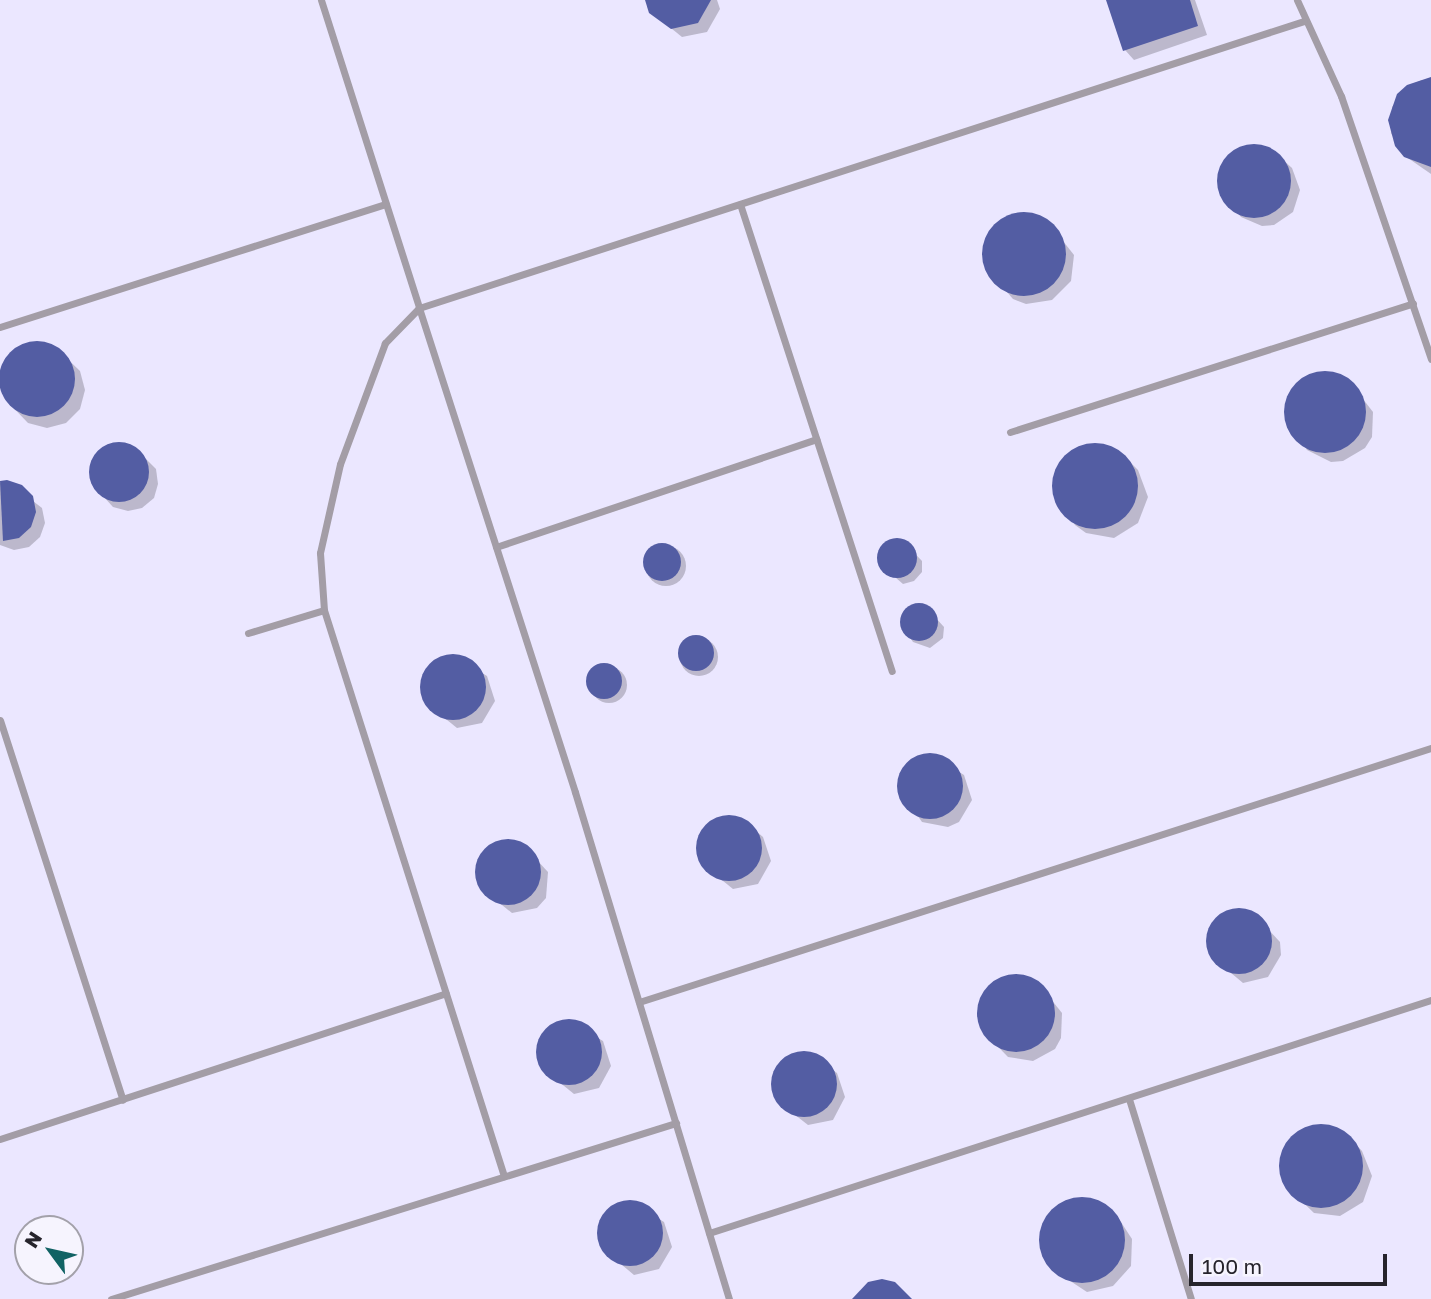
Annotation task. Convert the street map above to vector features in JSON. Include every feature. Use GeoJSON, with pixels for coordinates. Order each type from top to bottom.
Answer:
{"type":"FeatureCollection","features":[{"type":"Feature","properties":{"kind":"lane"},"geometry":{"type":"LineString","coordinates":[[321,0],[639,1002],[729,1299]]}},
{"type":"Feature","properties":{"kind":"lane"},"geometry":{"type":"LineString","coordinates":[[1297,0],[1304,21],[1341,96],[1431,359]]}},
{"type":"Feature","properties":{"kind":"lane"},"geometry":{"type":"LineString","coordinates":[[504,1176],[324,610],[320,553],[340,464],[385,343],[419,308],[1304,21]]}},
{"type":"Feature","properties":{"kind":"lane"},"geometry":{"type":"LineString","coordinates":[[0,327],[386,204]]}},
{"type":"Feature","properties":{"kind":"lane"},"geometry":{"type":"LineString","coordinates":[[740,204],[891,671]]}},
{"type":"Feature","properties":{"kind":"lane"},"geometry":{"type":"LineString","coordinates":[[1010,432],[1413,303]]}},
{"type":"Feature","properties":{"kind":"lane"},"geometry":{"type":"LineString","coordinates":[[496,547],[816,439]]}},
{"type":"Feature","properties":{"kind":"lane"},"geometry":{"type":"LineString","coordinates":[[248,633],[324,610]]}},
{"type":"Feature","properties":{"kind":"lane"},"geometry":{"type":"LineString","coordinates":[[0,720],[123,1100]]}},
{"type":"Feature","properties":{"kind":"lane"},"geometry":{"type":"LineString","coordinates":[[639,1002],[1431,748]]}},
{"type":"Feature","properties":{"kind":"lane"},"geometry":{"type":"LineString","coordinates":[[0,1139],[446,993]]}},
{"type":"Feature","properties":{"kind":"lane"},"geometry":{"type":"LineString","coordinates":[[709,1233],[1431,1000]]}},
{"type":"Feature","properties":{"kind":"lane"},"geometry":{"type":"LineString","coordinates":[[1129,1099],[1191,1299]]}},
{"type":"Feature","properties":{"kind":"lane"},"geometry":{"type":"LineString","coordinates":[[111,1299],[676,1123]]}},
{"type":"Feature","properties":{"kind":"shaded area"},"geometry":{"type":"Polygon","coordinates":[[[0,0],[1431,0],[1431,1299],[0,1299],[0,0]]]}},
{"type":"Feature","properties":{"kind":"building"},"geometry":{"type":"Polygon","coordinates":[[[645,0],[711,0],[698,23],[671,29],[649,13],[645,0]]]}},
{"type":"Feature","properties":{"kind":"building"},"geometry":{"type":"Polygon","coordinates":[[[1106,0],[1190,0],[1198,26],[1123,51],[1106,0]]]}},
{"type":"Feature","properties":{"kind":"building"},"geometry":{"type":"Polygon","coordinates":[[[1431,77],[1431,167],[1404,157],[1395,146],[1388,120],[1397,94],[1407,85],[1431,77]]]}},
{"type":"Feature","properties":{"kind":"building"},"geometry":{"type":"Polygon","coordinates":[[[1254,144],[1268,147],[1280,155],[1288,167],[1291,181],[1288,195],[1280,207],[1268,215],[1254,218],[1240,215],[1228,207],[1220,195],[1217,181],[1220,167],[1228,155],[1240,147],[1254,144]]]}},
{"type":"Feature","properties":{"kind":"building"},"geometry":{"type":"Polygon","coordinates":[[[1024,212],[1047,219],[1059,231],[1066,254],[1059,277],[1047,289],[1024,296],[1001,289],[989,277],[982,254],[989,231],[1001,219],[1024,212]]]}},
{"type":"Feature","properties":{"kind":"building"},"geometry":{"type":"Polygon","coordinates":[[[45,341],[58,347],[69,358],[75,371],[73,394],[58,411],[45,417],[29,417],[16,411],[1,394],[-1,371],[5,358],[22,343],[45,341]]]}},
{"type":"Feature","properties":{"kind":"building"},"geometry":{"type":"Polygon","coordinates":[[[1325,371],[1341,374],[1354,383],[1363,396],[1366,412],[1363,428],[1354,441],[1341,450],[1325,453],[1309,450],[1296,441],[1287,428],[1284,412],[1287,396],[1296,383],[1309,374],[1325,371]]]}},
{"type":"Feature","properties":{"kind":"building"},"geometry":{"type":"Polygon","coordinates":[[[113,442],[125,442],[144,455],[149,472],[147,484],[136,497],[125,502],[113,502],[94,489],[89,478],[89,466],[102,447],[113,442]]]}},
{"type":"Feature","properties":{"kind":"building"},"geometry":{"type":"Polygon","coordinates":[[[1095,443],[1112,446],[1126,455],[1135,469],[1138,486],[1135,503],[1126,517],[1112,526],[1095,529],[1078,526],[1064,517],[1055,503],[1052,486],[1055,469],[1064,455],[1078,446],[1095,443]]]}},
{"type":"Feature","properties":{"kind":"building"},"geometry":{"type":"Polygon","coordinates":[[[7,480],[22,485],[33,496],[36,512],[31,527],[19,538],[3,541],[0,481],[7,480]]]}},
{"type":"Feature","properties":{"kind":"building"},"geometry":{"type":"Polygon","coordinates":[[[897,538],[911,544],[917,558],[911,572],[897,578],[883,572],[877,558],[883,544],[897,538]]]}},
{"type":"Feature","properties":{"kind":"building"},"geometry":{"type":"Polygon","coordinates":[[[662,543],[676,548],[681,562],[676,576],[662,581],[648,576],[643,562],[648,548],[662,543]]]}},
{"type":"Feature","properties":{"kind":"building"},"geometry":{"type":"Polygon","coordinates":[[[919,603],[933,608],[938,622],[933,636],[919,641],[905,636],[900,622],[905,608],[919,603]]]}},
{"type":"Feature","properties":{"kind":"building"},"geometry":{"type":"Polygon","coordinates":[[[696,635],[709,640],[714,653],[709,666],[696,671],[683,666],[678,653],[683,640],[696,635]]]}},
{"type":"Feature","properties":{"kind":"building"},"geometry":{"type":"Polygon","coordinates":[[[453,654],[466,657],[476,664],[483,674],[486,687],[483,700],[476,710],[466,717],[453,720],[440,717],[430,710],[423,700],[420,687],[423,674],[430,664],[440,657],[453,654]]]}},
{"type":"Feature","properties":{"kind":"building"},"geometry":{"type":"Polygon","coordinates":[[[604,663],[616,669],[622,681],[616,693],[604,699],[592,693],[586,681],[592,669],[604,663]]]}},
{"type":"Feature","properties":{"kind":"building"},"geometry":{"type":"Polygon","coordinates":[[[930,753],[943,756],[953,763],[960,773],[963,786],[960,799],[953,809],[943,816],[930,819],[917,816],[907,809],[900,799],[897,786],[900,773],[907,763],[917,756],[930,753]]]}},
{"type":"Feature","properties":{"kind":"building"},"geometry":{"type":"Polygon","coordinates":[[[729,815],[742,818],[752,825],[759,835],[762,848],[759,861],[752,871],[742,878],[729,881],[716,878],[706,871],[699,861],[696,848],[699,835],[706,825],[716,818],[729,815]]]}},
{"type":"Feature","properties":{"kind":"building"},"geometry":{"type":"Polygon","coordinates":[[[508,839],[521,842],[531,849],[538,859],[541,872],[538,885],[531,895],[521,902],[508,905],[495,902],[485,895],[478,885],[475,872],[478,859],[485,849],[495,842],[508,839]]]}},
{"type":"Feature","properties":{"kind":"building"},"geometry":{"type":"Polygon","coordinates":[[[1239,908],[1252,911],[1262,918],[1269,928],[1272,941],[1269,954],[1262,964],[1252,971],[1239,974],[1226,971],[1216,964],[1209,954],[1206,941],[1209,928],[1216,918],[1226,911],[1239,908]]]}},
{"type":"Feature","properties":{"kind":"building"},"geometry":{"type":"Polygon","coordinates":[[[1016,974],[1031,977],[1044,985],[1052,998],[1055,1013],[1052,1028],[1044,1041],[1031,1049],[1016,1052],[1001,1049],[988,1041],[980,1028],[977,1013],[980,998],[988,985],[1001,977],[1016,974]]]}},
{"type":"Feature","properties":{"kind":"building"},"geometry":{"type":"Polygon","coordinates":[[[569,1019],[582,1022],[592,1029],[599,1039],[602,1052],[599,1065],[592,1075],[582,1082],[569,1085],[556,1082],[546,1075],[539,1065],[536,1052],[539,1039],[546,1029],[556,1022],[569,1019]]]}},
{"type":"Feature","properties":{"kind":"building"},"geometry":{"type":"Polygon","coordinates":[[[804,1051],[817,1054],[827,1061],[834,1071],[837,1084],[834,1097],[827,1107],[817,1114],[804,1117],[791,1114],[781,1107],[774,1097],[771,1084],[774,1071],[781,1061],[791,1054],[804,1051]]]}},
{"type":"Feature","properties":{"kind":"building"},"geometry":{"type":"Polygon","coordinates":[[[1321,1124],[1344,1131],[1356,1143],[1363,1166],[1356,1189],[1344,1201],[1321,1208],[1298,1201],[1286,1189],[1279,1166],[1286,1143],[1298,1131],[1321,1124]]]}},
{"type":"Feature","properties":{"kind":"building"},"geometry":{"type":"Polygon","coordinates":[[[1082,1197],[1106,1204],[1118,1216],[1125,1240],[1118,1264],[1106,1276],[1082,1283],[1058,1276],[1046,1264],[1039,1240],[1046,1216],[1058,1204],[1082,1197]]]}},
{"type":"Feature","properties":{"kind":"building"},"geometry":{"type":"Polygon","coordinates":[[[630,1200],[643,1203],[653,1210],[660,1220],[663,1233],[660,1246],[653,1256],[643,1263],[630,1266],[617,1263],[607,1256],[600,1246],[597,1233],[600,1220],[607,1210],[617,1203],[630,1200]]]}},
{"type":"Feature","properties":{"kind":"building"},"geometry":{"type":"Polygon","coordinates":[[[882,1279],[895,1282],[912,1299],[852,1299],[868,1282],[882,1279]]]}}]}
